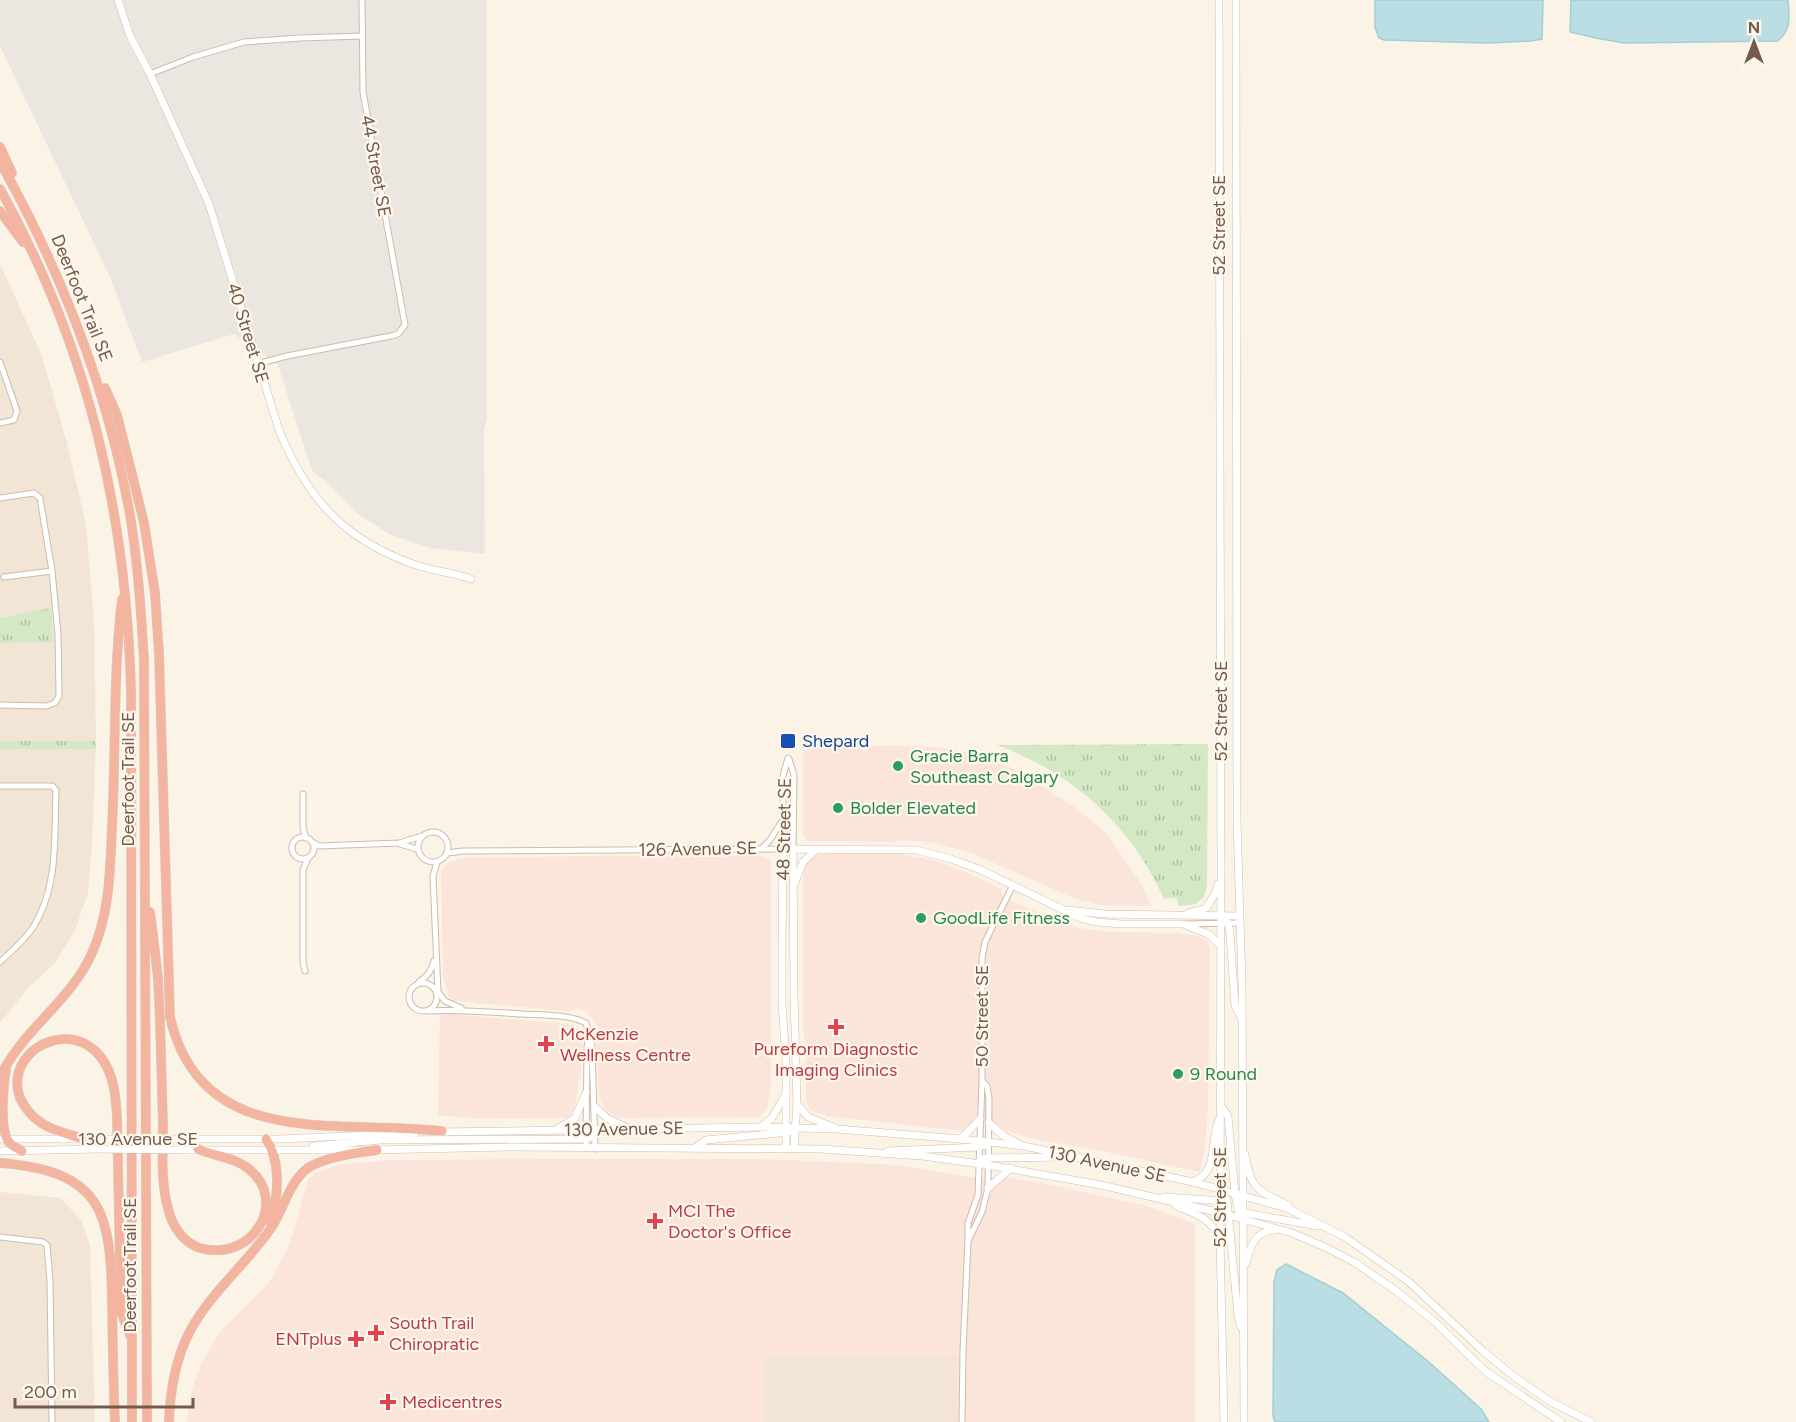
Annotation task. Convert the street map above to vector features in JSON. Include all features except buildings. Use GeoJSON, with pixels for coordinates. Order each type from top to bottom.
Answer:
{"type":"FeatureCollection","features":[{"type":"Feature","properties":{"kind":"highway"},"geometry":{"type":"LineString","coordinates":[[0,147],[26,209]]}},
{"type":"Feature","properties":{"kind":"highway","name":"Deerfoot Trail SE"},"geometry":{"type":"LineString","coordinates":[[0,162],[59,277],[84,341],[103,398],[123,480],[138,576],[144,660],[147,1422]]}},
{"type":"Feature","properties":{"kind":"highway","name":"Deerfoot Trail SE"},"geometry":{"type":"LineString","coordinates":[[0,189],[33,254],[61,317],[83,380],[113,500],[124,579],[131,690],[132,1422]]}},
{"type":"Feature","properties":{"kind":"highway"},"geometry":{"type":"LineString","coordinates":[[0,211],[33,254]]}},
{"type":"Feature","properties":{"kind":"highway"},"geometry":{"type":"LineString","coordinates":[[84,341],[117,415],[144,524],[155,593],[168,987],[170,1017],[176,1042],[188,1066],[212,1092],[230,1104],[252,1114],[309,1124],[442,1131]]}},
{"type":"Feature","properties":{"kind":"highway"},"geometry":{"type":"LineString","coordinates":[[0,1077],[17,1047],[72,987],[92,954],[104,917],[112,817],[117,644],[124,579]]}},
{"type":"Feature","properties":{"kind":"highway"},"geometry":{"type":"LineString","coordinates":[[145,868],[158,979],[162,1173],[169,1213],[182,1236],[196,1247],[216,1251],[243,1244],[252,1238],[262,1223],[265,1205],[262,1187],[248,1168],[233,1160],[198,1149]]}},
{"type":"Feature","properties":{"kind":"highway"},"geometry":{"type":"LineString","coordinates":[[83,1139],[49,1127],[24,1107],[16,1090],[15,1081],[23,1060],[38,1045],[59,1038],[80,1041],[101,1058],[114,1087],[117,1116],[121,1312],[131,1340]]}},
{"type":"Feature","properties":{"kind":"highway"},"geometry":{"type":"LineString","coordinates":[[8,1062],[2,1101],[3,1139],[22,1151]]}},
{"type":"Feature","properties":{"kind":"highway"},"geometry":{"type":"LineString","coordinates":[[264,1238],[275,1208],[276,1197],[273,1150],[266,1139]]}},
{"type":"Feature","properties":{"kind":"highway"},"geometry":{"type":"LineString","coordinates":[[169,1422],[174,1381],[189,1333],[213,1298],[264,1238],[280,1214],[293,1185],[309,1167],[334,1158],[377,1150]]}},
{"type":"Feature","properties":{"kind":"highway"},"geometry":{"type":"LineString","coordinates":[[0,1163],[40,1168],[66,1177],[78,1184],[91,1198],[102,1216],[107,1231],[111,1259],[115,1422]]}},
{"type":"Feature","properties":{"kind":"main road","name":"40 Street SE"},"geometry":{"type":"LineString","coordinates":[[118,0],[130,36],[150,74],[209,204],[279,430],[304,483],[322,506],[361,540],[416,565],[455,573],[471,579]]}},
{"type":"Feature","properties":{"kind":"main road","name":"52 Street SE"},"geometry":{"type":"LineString","coordinates":[[1220,0],[1221,875],[1223,921],[1220,1105],[1221,1190],[1226,1213],[1220,1238],[1221,1371],[1224,1422]]}},
{"type":"Feature","properties":{"kind":"main road","name":"52 Street SE"},"geometry":{"type":"LineString","coordinates":[[1236,0],[1237,810],[1242,1020],[1242,1134],[1237,1196],[1241,1214],[1244,1270],[1244,1422]]}},
{"type":"Feature","properties":{"kind":"main road","name":"126 Avenue SE"},"geometry":{"type":"LineString","coordinates":[[783,849],[916,850],[951,858],[981,870],[1080,918],[1121,924],[1183,924]]}},
{"type":"Feature","properties":{"kind":"main road","name":"48 Street SE"},"geometry":{"type":"LineString","coordinates":[[783,849],[782,1003],[787,1092],[786,1130],[790,1148]]}},
{"type":"Feature","properties":{"kind":"main road","name":"48 Street SE"},"geometry":{"type":"LineString","coordinates":[[790,1148],[796,1127],[797,1104],[793,849]]}},
{"type":"Feature","properties":{"kind":"main road"},"geometry":{"type":"LineString","coordinates":[[793,887],[803,862],[817,849]]}},
{"type":"Feature","properties":{"kind":"main road"},"geometry":{"type":"LineString","coordinates":[[1184,915],[1206,908],[1215,894],[1221,875]]}},
{"type":"Feature","properties":{"kind":"main road","name":"126 Avenue SE"},"geometry":{"type":"LineString","coordinates":[[1065,910],[1104,914],[1184,915],[1223,921],[1240,920]]}},
{"type":"Feature","properties":{"kind":"main road"},"geometry":{"type":"LineString","coordinates":[[1223,921],[1235,1006],[1242,1020]]}},
{"type":"Feature","properties":{"kind":"main road"},"geometry":{"type":"LineString","coordinates":[[1183,924],[1210,935],[1221,946]]}},
{"type":"Feature","properties":{"kind":"main road"},"geometry":{"type":"LineString","coordinates":[[761,1127],[772,1118],[787,1092]]}},
{"type":"Feature","properties":{"kind":"main road"},"geometry":{"type":"LineString","coordinates":[[553,1130],[575,1118],[586,1093]]}},
{"type":"Feature","properties":{"kind":"main road"},"geometry":{"type":"LineString","coordinates":[[797,1104],[808,1117],[837,1129]]}},
{"type":"Feature","properties":{"kind":"main road"},"geometry":{"type":"LineString","coordinates":[[1220,1105],[1228,1116],[1237,1196]]}},
{"type":"Feature","properties":{"kind":"main road"},"geometry":{"type":"LineString","coordinates":[[595,1107],[608,1119],[631,1129]]}},
{"type":"Feature","properties":{"kind":"main road"},"geometry":{"type":"LineString","coordinates":[[1193,1182],[1202,1179],[1210,1165],[1216,1125],[1221,1118]]}},
{"type":"Feature","properties":{"kind":"main road"},"geometry":{"type":"LineString","coordinates":[[961,1139],[980,1119]]}},
{"type":"Feature","properties":{"kind":"main road"},"geometry":{"type":"LineString","coordinates":[[989,1123],[1004,1136],[1024,1146]]}},
{"type":"Feature","properties":{"kind":"main road","name":"130 Avenue SE"},"geometry":{"type":"LineString","coordinates":[[3,1139],[266,1139],[442,1131],[761,1127],[786,1130],[796,1127],[961,1139],[979,1144]]}},
{"type":"Feature","properties":{"kind":"main road"},"geometry":{"type":"LineString","coordinates":[[299,1149],[339,1142],[381,1140],[586,1139],[592,1137],[595,1130]]}},
{"type":"Feature","properties":{"kind":"main road"},"geometry":{"type":"LineString","coordinates":[[696,1147],[706,1140],[786,1130]]}},
{"type":"Feature","properties":{"kind":"main road"},"geometry":{"type":"LineString","coordinates":[[1242,1134],[1248,1172],[1254,1185],[1262,1192],[1346,1233],[1367,1251]]}},
{"type":"Feature","properties":{"kind":"main road"},"geometry":{"type":"LineString","coordinates":[[881,1152],[897,1149],[986,1145],[989,1142]]}},
{"type":"Feature","properties":{"kind":"main road","name":"130 Avenue SE"},"geometry":{"type":"LineString","coordinates":[[989,1142],[1024,1146],[1193,1182],[1287,1208],[1367,1251],[1409,1282],[1484,1352],[1516,1378],[1551,1402],[1591,1422]]}},
{"type":"Feature","properties":{"kind":"main road","name":"130 Avenue SE"},"geometry":{"type":"LineString","coordinates":[[0,1151],[377,1150],[513,1147],[790,1148],[881,1152],[978,1163]]}},
{"type":"Feature","properties":{"kind":"main road"},"geometry":{"type":"LineString","coordinates":[[978,1163],[982,1159],[988,1161],[1073,1156]]}},
{"type":"Feature","properties":{"kind":"main road","name":"130 Avenue SE"},"geometry":{"type":"LineString","coordinates":[[988,1161],[1011,1168],[1226,1213],[1241,1214],[1325,1247],[1354,1262],[1387,1285],[1435,1322],[1485,1371],[1560,1422]]}},
{"type":"Feature","properties":{"kind":"main road"},"geometry":{"type":"LineString","coordinates":[[988,1188],[1011,1168]]}},
{"type":"Feature","properties":{"kind":"main road","name":"130 Avenue SE"},"geometry":{"type":"LineString","coordinates":[[1157,1198],[1224,1201],[1237,1196]]}},
{"type":"Feature","properties":{"kind":"main road"},"geometry":{"type":"LineString","coordinates":[[1157,1198],[1204,1217],[1220,1238]]}},
{"type":"Feature","properties":{"kind":"main road"},"geometry":{"type":"LineString","coordinates":[[1226,1213],[1238,1316],[1244,1336]]}},
{"type":"Feature","properties":{"kind":"main road"},"geometry":{"type":"LineString","coordinates":[[1241,1214],[1326,1228]]}},
{"type":"Feature","properties":{"kind":"main road"},"geometry":{"type":"LineString","coordinates":[[1244,1270],[1257,1235],[1271,1230],[1282,1230]]}},
{"type":"Feature","properties":{"kind":"street","name":"44 Street SE"},"geometry":{"type":"LineString","coordinates":[[257,363],[391,336],[403,330],[404,317],[363,92],[362,0]]}},
{"type":"Feature","properties":{"kind":"street"},"geometry":{"type":"LineString","coordinates":[[150,74],[193,57],[244,42],[362,36]]}},
{"type":"Feature","properties":{"kind":"street"},"geometry":{"type":"LineString","coordinates":[[0,362],[16,411],[14,420],[0,423]]}},
{"type":"Feature","properties":{"kind":"street"},"geometry":{"type":"LineString","coordinates":[[0,498],[33,493],[40,498],[52,572],[58,634],[59,696],[55,704],[46,706],[0,705]]}},
{"type":"Feature","properties":{"kind":"street"},"geometry":{"type":"LineString","coordinates":[[4,578],[52,572]]}},
{"type":"Feature","properties":{"kind":"street","name":"48 Street SE"},"geometry":{"type":"LineString","coordinates":[[783,849],[783,776],[788,758],[794,775],[793,849]]}},
{"type":"Feature","properties":{"kind":"street"},"geometry":{"type":"LineString","coordinates":[[0,786],[52,786],[56,790],[53,872],[49,893],[31,930],[0,962]]}},
{"type":"Feature","properties":{"kind":"street"},"geometry":{"type":"LineString","coordinates":[[303,794],[303,828],[306,839],[316,848],[399,843],[430,832],[439,833],[446,839],[447,850],[437,862],[433,876],[438,992],[435,1005],[427,1011]]}},
{"type":"Feature","properties":{"kind":"street"},"geometry":{"type":"LineString","coordinates":[[761,849],[770,840],[783,819]]}},
{"type":"Feature","properties":{"kind":"street"},"geometry":{"type":"LineString","coordinates":[[417,849],[422,836]]}},
{"type":"Feature","properties":{"kind":"street"},"geometry":{"type":"LineString","coordinates":[[303,971],[303,870],[293,852],[292,845],[306,839]]}},
{"type":"Feature","properties":{"kind":"street"},"geometry":{"type":"LineString","coordinates":[[399,843],[417,849],[433,876]]}},
{"type":"Feature","properties":{"kind":"street"},"geometry":{"type":"LineString","coordinates":[[303,870],[308,858],[316,848]]}},
{"type":"Feature","properties":{"kind":"street","name":"126 Avenue SE"},"geometry":{"type":"LineString","coordinates":[[447,850],[783,849]]}},
{"type":"Feature","properties":{"kind":"street"},"geometry":{"type":"LineString","coordinates":[[298,858],[308,858]]}},
{"type":"Feature","properties":{"kind":"street"},"geometry":{"type":"LineString","coordinates":[[424,860],[437,862]]}},
{"type":"Feature","properties":{"kind":"street","name":"50 Street SE"},"geometry":{"type":"LineString","coordinates":[[962,1422],[967,1235],[968,1223],[978,1195],[983,950],[1012,887]]}},
{"type":"Feature","properties":{"kind":"street","name":"126 Avenue SE"},"geometry":{"type":"LineString","coordinates":[[1183,924],[1223,921]]}},
{"type":"Feature","properties":{"kind":"street"},"geometry":{"type":"LineString","coordinates":[[436,954],[426,978],[417,983],[409,994],[410,1003],[417,1010],[466,1010],[546,1016],[578,1019],[586,1023],[592,1046],[595,1149]]}},
{"type":"Feature","properties":{"kind":"street"},"geometry":{"type":"LineString","coordinates":[[417,983],[431,984],[447,1002],[466,1010]]}},
{"type":"Feature","properties":{"kind":"street"},"geometry":{"type":"LineString","coordinates":[[586,1148],[589,1035]]}},
{"type":"Feature","properties":{"kind":"street","name":"50 Street SE"},"geometry":{"type":"LineString","coordinates":[[968,1241],[986,1199],[988,1188],[987,1086],[982,1081]]}},
{"type":"Feature","properties":{"kind":"street"},"geometry":{"type":"LineString","coordinates":[[0,1237],[43,1242],[47,1245],[50,1281],[52,1422]]}},
{"type":"Feature","properties":{"kind":"shaded area"},"geometry":{"type":"Polygon","coordinates":[[[0,0],[487,0],[485,554],[430,548],[391,535],[358,514],[312,471],[278,365],[234,334],[142,362],[110,277],[0,46],[0,0]]]}},
{"type":"Feature","properties":{"kind":"shaded area"},"geometry":{"type":"Polygon","coordinates":[[[0,264],[42,356],[67,443],[86,525],[94,623],[96,741],[88,893],[75,930],[54,964],[28,988],[0,1023],[0,264]]]}},
{"type":"Feature","properties":{"kind":"shaded area"},"geometry":{"type":"Polygon","coordinates":[[[803,746],[943,748],[971,753],[1019,771],[1079,810],[1106,833],[1142,885],[1151,906],[1099,905],[1076,899],[974,854],[931,842],[808,841],[803,835],[803,746]]]}},
{"type":"Feature","properties":{"kind":"shaded area"},"geometry":{"type":"Polygon","coordinates":[[[829,853],[892,853],[930,859],[959,869],[1002,889],[1002,896],[1050,918],[1079,928],[1107,932],[1173,933],[1194,935],[1207,940],[1210,947],[1208,1107],[1205,1147],[1200,1172],[1093,1149],[1028,1138],[996,1125],[971,1125],[963,1131],[827,1116],[810,1110],[806,1101],[803,1022],[803,873],[807,863],[815,856],[829,853]]]}},
{"type":"Feature","properties":{"kind":"shaded area"},"geometry":{"type":"Polygon","coordinates":[[[760,856],[769,859],[771,864],[771,1085],[767,1109],[757,1117],[624,1118],[614,1116],[603,1107],[599,1095],[596,1029],[594,1021],[586,1011],[455,1001],[449,997],[443,977],[441,871],[449,862],[469,857],[760,856]]]}},
{"type":"Feature","properties":{"kind":"shaded area"},"geometry":{"type":"Polygon","coordinates":[[[440,1015],[567,1024],[578,1029],[582,1040],[581,1070],[574,1111],[568,1117],[563,1118],[475,1118],[438,1115],[440,1015]]]}},
{"type":"Feature","properties":{"kind":"shaded area"},"geometry":{"type":"Polygon","coordinates":[[[761,1159],[898,1165],[967,1177],[1004,1177],[1047,1184],[1147,1206],[1195,1224],[1195,1422],[957,1422],[956,1356],[764,1356],[764,1422],[187,1422],[190,1397],[200,1366],[220,1332],[273,1276],[290,1243],[308,1180],[315,1173],[337,1165],[391,1160],[761,1159]]]}},
{"type":"Feature","properties":{"kind":"shaded area"},"geometry":{"type":"Polygon","coordinates":[[[0,1192],[60,1198],[82,1221],[90,1246],[95,1422],[0,1422],[0,1192]]]}},
{"type":"Feature","properties":{"kind":"shaded area"},"geometry":{"type":"Polygon","coordinates":[[[763,1356],[957,1356],[957,1422],[764,1422],[763,1356]]]}},
{"type":"Feature","properties":{"kind":"green space"},"geometry":{"type":"Polygon","coordinates":[[[51,608],[53,642],[0,643],[0,618],[51,608]]]}},
{"type":"Feature","properties":{"kind":"green space"},"geometry":{"type":"Polygon","coordinates":[[[0,741],[96,741],[96,749],[0,749],[0,741]]]}},
{"type":"Feature","properties":{"kind":"green space"},"geometry":{"type":"Polygon","coordinates":[[[1208,744],[1207,885],[1204,897],[1196,904],[1178,906],[1177,898],[1164,899],[1135,848],[1097,805],[1051,770],[997,745],[1208,744]]]}},
{"type":"Feature","properties":{"kind":"water"},"geometry":{"type":"Polygon","coordinates":[[[1375,0],[1543,0],[1542,39],[1488,43],[1384,40],[1379,38],[1375,27],[1375,0]]]}},
{"type":"Feature","properties":{"kind":"water"},"geometry":{"type":"Polygon","coordinates":[[[1571,0],[1788,0],[1789,22],[1786,32],[1778,41],[1624,43],[1570,32],[1571,0]]]}},
{"type":"Feature","properties":{"kind":"water"},"geometry":{"type":"Polygon","coordinates":[[[1286,1264],[1343,1293],[1430,1363],[1481,1409],[1489,1422],[1275,1422],[1273,1416],[1274,1282],[1277,1270],[1286,1264]]]}},
{"type":"Feature","properties":{"kind":"place","name":"Shepard"},"geometry":{"type":"Point","coordinates":[788,741]}},
{"type":"Feature","properties":{"kind":"place","name":"Gracie Barra Southeast Calgary"},"geometry":{"type":"Point","coordinates":[898,766]}},
{"type":"Feature","properties":{"kind":"place","name":"Bolder Elevated"},"geometry":{"type":"Point","coordinates":[838,808]}},
{"type":"Feature","properties":{"kind":"place","name":"GoodLife Fitness"},"geometry":{"type":"Point","coordinates":[921,918]}},
{"type":"Feature","properties":{"kind":"place","name":"Pureform Diagnostic Imaging Clinics"},"geometry":{"type":"Point","coordinates":[836,1027]}},
{"type":"Feature","properties":{"kind":"place","name":"McKenzie Wellness Centre"},"geometry":{"type":"Point","coordinates":[546,1044]}},
{"type":"Feature","properties":{"kind":"place","name":"9 Round"},"geometry":{"type":"Point","coordinates":[1178,1074]}},
{"type":"Feature","properties":{"kind":"place","name":"MCI The Doctor's Office"},"geometry":{"type":"Point","coordinates":[655,1221]}},
{"type":"Feature","properties":{"kind":"place","name":"South Trail Chiropratic"},"geometry":{"type":"Point","coordinates":[376,1333]}},
{"type":"Feature","properties":{"kind":"place","name":"ENTplus"},"geometry":{"type":"Point","coordinates":[356,1339]}},
{"type":"Feature","properties":{"kind":"place","name":"Medicentres"},"geometry":{"type":"Point","coordinates":[388,1402]}}]}
